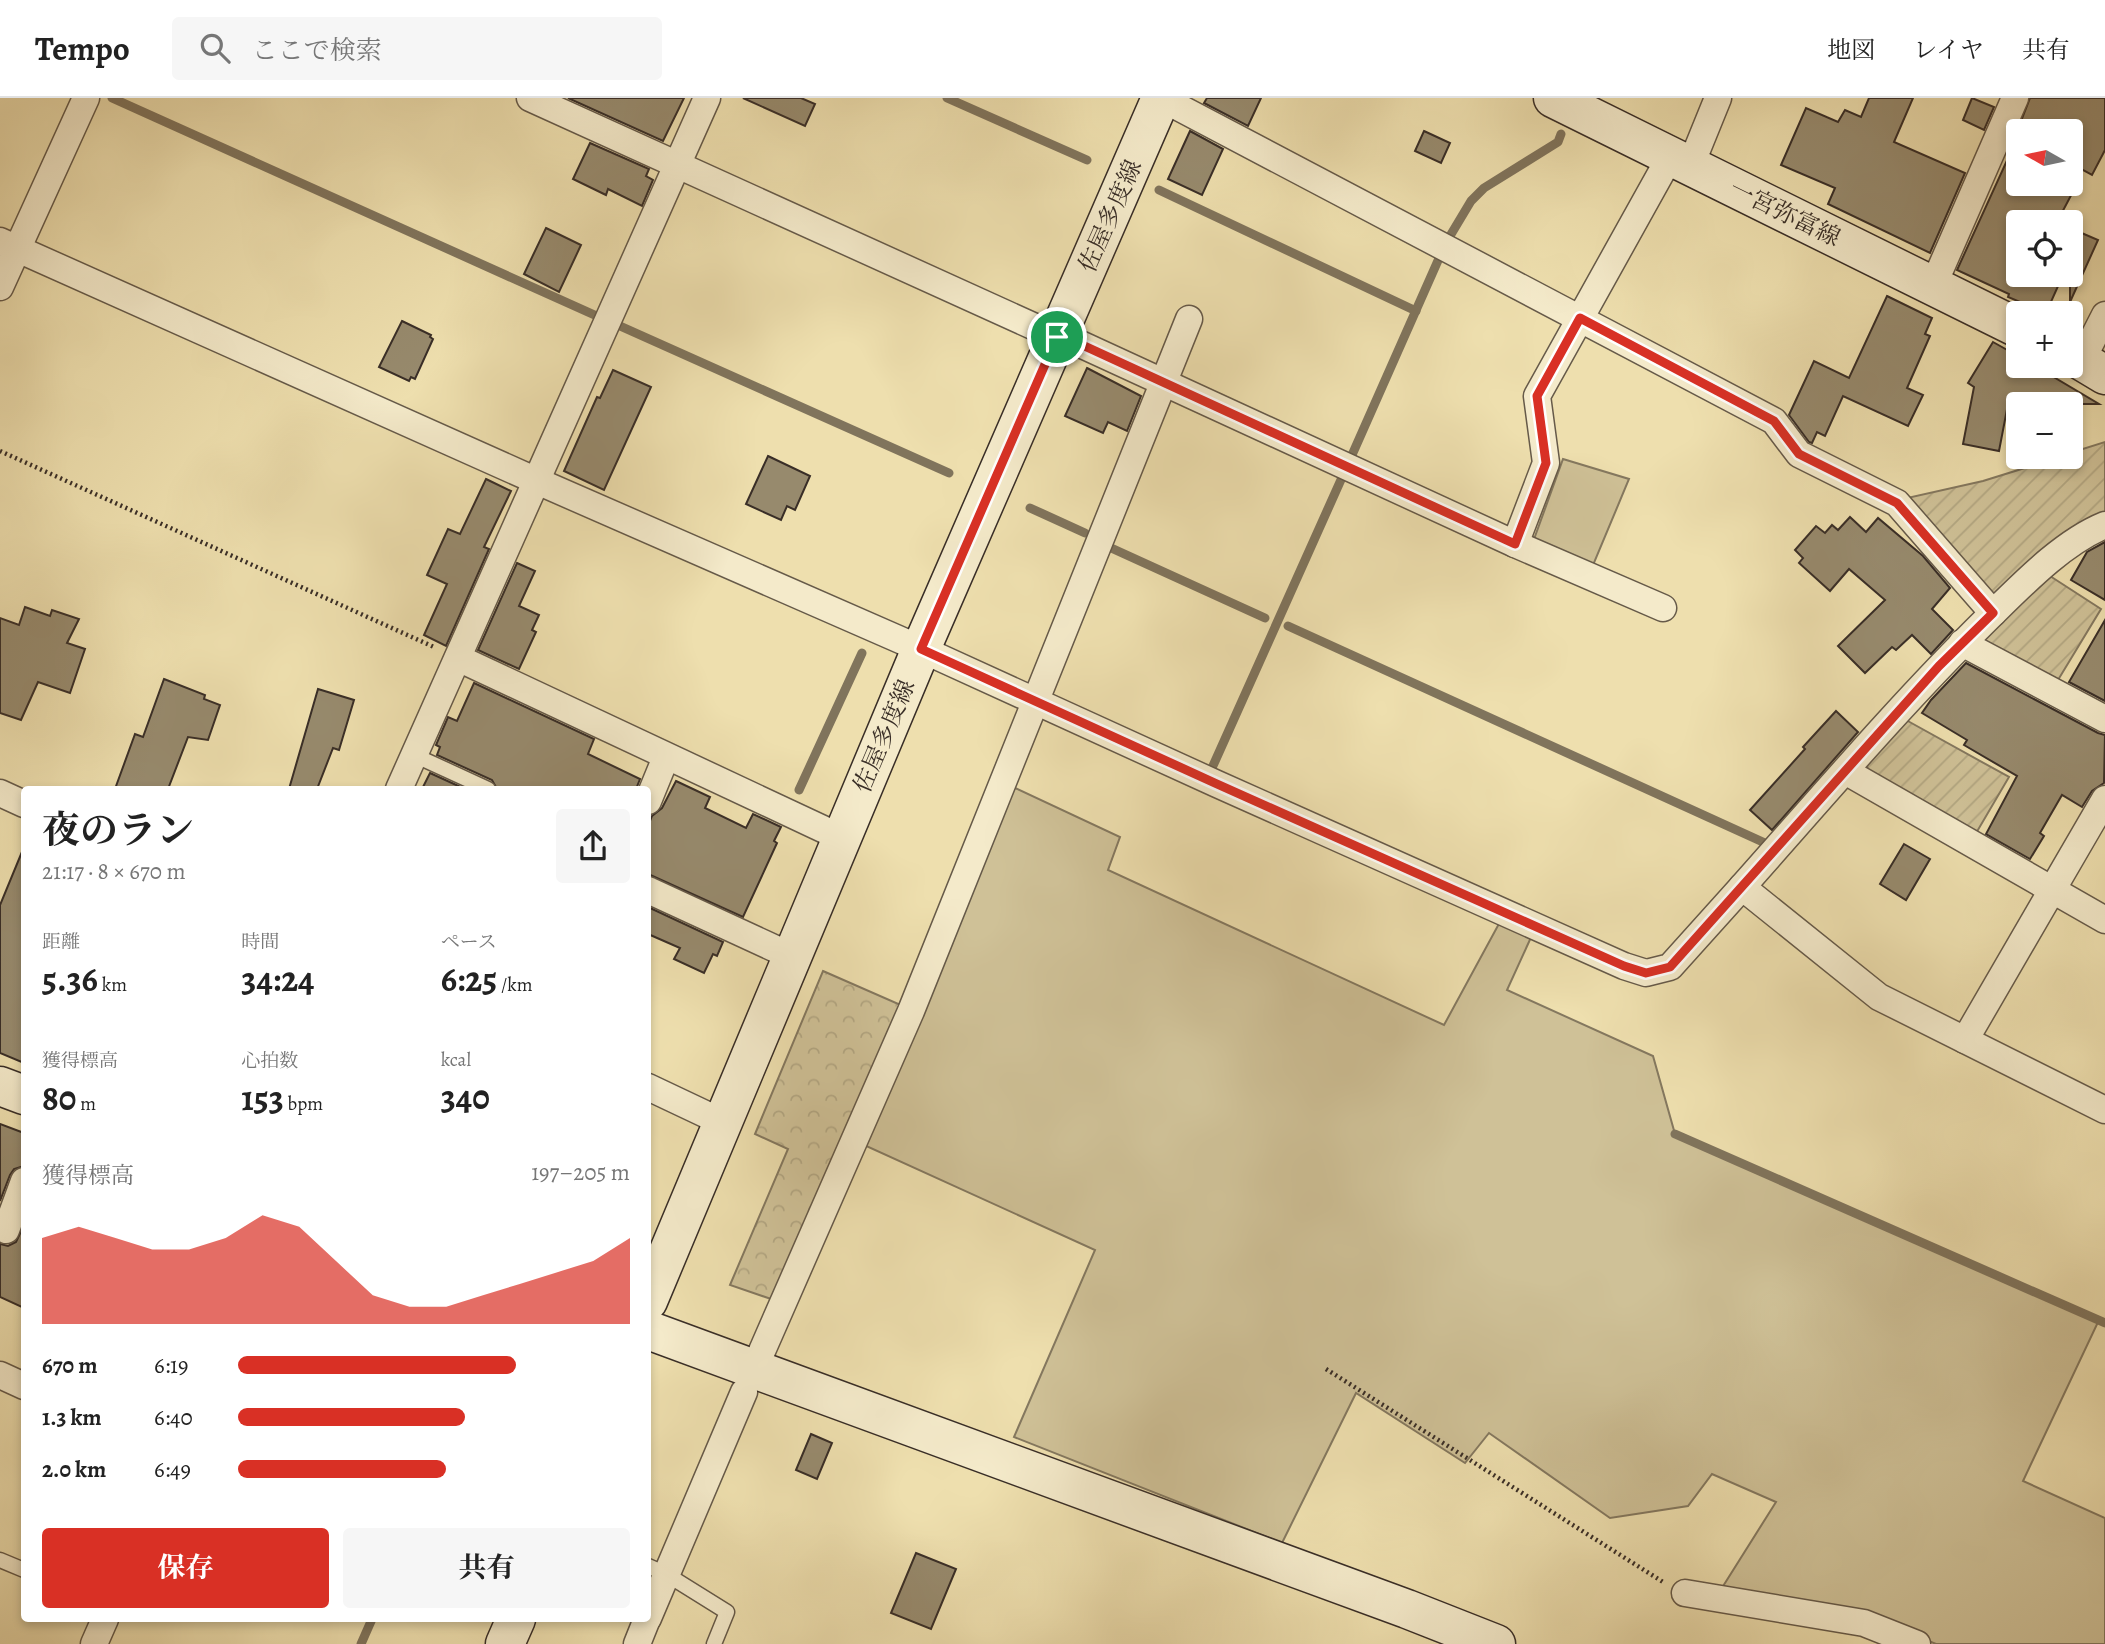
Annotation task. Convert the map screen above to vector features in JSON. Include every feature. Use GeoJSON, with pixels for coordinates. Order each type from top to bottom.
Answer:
{"type":"FeatureCollection","features":[{"type":"Feature","properties":{"kind":"main road","name":"佐屋多度線"},"geometry":{"type":"LineString","coordinates":[[651,1293],[921,649],[1161,98]]}},
{"type":"Feature","properties":{"kind":"main road","name":"一宮弥富線"},"geometry":{"type":"LineString","coordinates":[[1553,98],[2006,322]]}},
{"type":"Feature","properties":{"kind":"main road"},"geometry":{"type":"LineString","coordinates":[[0,1086],[21,1094]]}},
{"type":"Feature","properties":{"kind":"main road"},"geometry":{"type":"LineString","coordinates":[[651,1331],[1496,1644]]}},
{"type":"Feature","properties":{"kind":"main road"},"geometry":{"type":"LineString","coordinates":[[505,1644],[515,1622]]}},
{"type":"Feature","properties":{"kind":"street"},"geometry":{"type":"LineString","coordinates":[[0,287],[9,244],[86,98]]}},
{"type":"Feature","properties":{"kind":"street"},"geometry":{"type":"LineString","coordinates":[[530,98],[1057,337],[1078,343],[1515,544],[1663,608]]}},
{"type":"Feature","properties":{"kind":"street"},"geometry":{"type":"LineString","coordinates":[[400,786],[707,98]]}},
{"type":"Feature","properties":{"kind":"street"},"geometry":{"type":"LineString","coordinates":[[1161,98],[1774,421],[1799,454],[1897,503],[1993,613]]}},
{"type":"Feature","properties":{"kind":"street"},"geometry":{"type":"LineString","coordinates":[[1515,544],[1546,463],[1537,396],[1580,318],[1718,98]]}},
{"type":"Feature","properties":{"kind":"street"},"geometry":{"type":"LineString","coordinates":[[1933,286],[2015,98]]}},
{"type":"Feature","properties":{"kind":"street"},"geometry":{"type":"LineString","coordinates":[[9,244],[1646,973],[1670,967],[1962,643],[2018,589],[2084,533],[2105,525]]}},
{"type":"Feature","properties":{"kind":"street"},"geometry":{"type":"LineString","coordinates":[[2086,363],[2105,316]]}},
{"type":"Feature","properties":{"kind":"street"},"geometry":{"type":"LineString","coordinates":[[762,1351],[911,1011],[1189,319]]}},
{"type":"Feature","properties":{"kind":"street"},"geometry":{"type":"LineString","coordinates":[[1962,643],[2105,719]]}},
{"type":"Feature","properties":{"kind":"street"},"geometry":{"type":"LineString","coordinates":[[457,657],[842,838]]}},
{"type":"Feature","properties":{"kind":"street"},"geometry":{"type":"LineString","coordinates":[[651,794],[666,757]]}},
{"type":"Feature","properties":{"kind":"street"},"geometry":{"type":"LineString","coordinates":[[1844,771],[2105,920]]}},
{"type":"Feature","properties":{"kind":"street"},"geometry":{"type":"LineString","coordinates":[[0,793],[21,803]]}},
{"type":"Feature","properties":{"kind":"street"},"geometry":{"type":"LineString","coordinates":[[1965,1040],[2105,799]]}},
{"type":"Feature","properties":{"kind":"street"},"geometry":{"type":"LineString","coordinates":[[1742,887],[1879,998],[2105,1110]]}},
{"type":"Feature","properties":{"kind":"street"},"geometry":{"type":"LineString","coordinates":[[651,891],[791,956]]}},
{"type":"Feature","properties":{"kind":"street"},"geometry":{"type":"LineString","coordinates":[[651,1088],[722,1122]]}},
{"type":"Feature","properties":{"kind":"street"},"geometry":{"type":"LineString","coordinates":[[10,1232],[21,1192]]}},
{"type":"Feature","properties":{"kind":"street"},"geometry":{"type":"LineString","coordinates":[[0,1375],[21,1384]]}},
{"type":"Feature","properties":{"kind":"street"},"geometry":{"type":"LineString","coordinates":[[651,1599],[657,1570],[744,1392]]}},
{"type":"Feature","properties":{"kind":"street"},"geometry":{"type":"LineString","coordinates":[[1685,1594],[1864,1623],[1917,1644]]}},
{"type":"Feature","properties":{"kind":"street"},"geometry":{"type":"LineString","coordinates":[[94,1644],[104,1622]]}},
{"type":"Feature","properties":{"kind":"street"},"geometry":{"type":"LineString","coordinates":[[637,1644],[645,1622]]}},
{"type":"Feature","properties":{"kind":"lane"},"geometry":{"type":"LineString","coordinates":[[414,755],[481,786]]}},
{"type":"Feature","properties":{"kind":"lane"},"geometry":{"type":"LineString","coordinates":[[0,1560],[21,1569]]}},
{"type":"Feature","properties":{"kind":"lane"},"geometry":{"type":"LineString","coordinates":[[657,1570],[727,1612],[714,1644]]}},
{"type":"Feature","properties":{"kind":"path"},"geometry":{"type":"LineString","coordinates":[[0,451],[457,657]]}},
{"type":"Feature","properties":{"kind":"path"},"geometry":{"type":"LineString","coordinates":[[1326,1369],[1610,1550],[1685,1594]]}},
{"type":"Feature","properties":{"kind":"green space"},"geometry":{"type":"Polygon","coordinates":[[[2105,442],[2105,515],[1995,598],[1907,498],[1983,481],[2022,469],[2083,469],[2083,449],[2105,442]]]}},
{"type":"Feature","properties":{"kind":"green space"},"geometry":{"type":"Polygon","coordinates":[[[1563,459],[1629,479],[1591,570],[1533,542],[1563,459]]]}},
{"type":"Feature","properties":{"kind":"green space"},"geometry":{"type":"Polygon","coordinates":[[[2050,576],[2101,609],[2058,680],[1982,639],[2050,576]]]}},
{"type":"Feature","properties":{"kind":"green space"},"geometry":{"type":"Polygon","coordinates":[[[1906,720],[2009,777],[1975,835],[1869,776],[1866,760],[1906,720]]]}},
{"type":"Feature","properties":{"kind":"green space"},"geometry":{"type":"Polygon","coordinates":[[[1013,787],[1120,837],[1108,870],[1444,1025],[1501,920],[1533,933],[1507,990],[1653,1056],[1675,1134],[2099,1320],[2023,1481],[2105,1518],[2105,1644],[1936,1644],[1867,1616],[1720,1591],[1776,1502],[1712,1474],[1688,1506],[1610,1518],[1489,1433],[1465,1463],[1356,1393],[1282,1543],[1014,1437],[1095,1250],[864,1145],[1013,787]]]}},
{"type":"Feature","properties":{"kind":"green space"},"geometry":{"type":"Polygon","coordinates":[[[823,971],[903,1006],[771,1299],[730,1285],[788,1149],[755,1134],[823,971]]]}},
{"type":"Feature","properties":{"kind":"building"},"geometry":{"type":"Polygon","coordinates":[[[568,98],[684,98],[663,141],[568,98]]]}},
{"type":"Feature","properties":{"kind":"building"},"geometry":{"type":"Polygon","coordinates":[[[743,98],[801,98],[815,104],[805,126],[743,98]]]}},
{"type":"Feature","properties":{"kind":"building"},"geometry":{"type":"Polygon","coordinates":[[[1207,98],[1261,98],[1248,126],[1204,103],[1207,98]]]}},
{"type":"Feature","properties":{"kind":"building"},"geometry":{"type":"Polygon","coordinates":[[[1869,98],[1913,98],[1894,142],[1965,173],[1930,253],[1828,204],[1835,188],[1781,165],[1806,108],[1838,122],[1845,110],[1861,117],[1869,98]]]}},
{"type":"Feature","properties":{"kind":"building"},"geometry":{"type":"Polygon","coordinates":[[[1972,98],[1994,107],[1984,130],[1963,120],[1972,98]]]}},
{"type":"Feature","properties":{"kind":"building"},"geometry":{"type":"Polygon","coordinates":[[[2030,98],[2105,98],[2105,150],[2092,175],[2083,170],[2083,119],[2022,119],[2030,98]]]}},
{"type":"Feature","properties":{"kind":"building"},"geometry":{"type":"Polygon","coordinates":[[[1190,131],[1223,149],[1202,195],[1168,179],[1190,131]]]}},
{"type":"Feature","properties":{"kind":"building"},"geometry":{"type":"Polygon","coordinates":[[[1424,131],[1450,143],[1441,163],[1415,151],[1424,131]]]}},
{"type":"Feature","properties":{"kind":"building"},"geometry":{"type":"Polygon","coordinates":[[[590,143],[649,169],[646,176],[653,180],[642,206],[608,189],[606,195],[573,179],[590,143]]]}},
{"type":"Feature","properties":{"kind":"building"},"geometry":{"type":"Polygon","coordinates":[[[2006,163],[2006,196],[2071,196],[2063,210],[2006,210],[2006,287],[2058,287],[2051,301],[2018,301],[2008,297],[2009,294],[1957,270],[2006,163]]]}},
{"type":"Feature","properties":{"kind":"building"},"geometry":{"type":"Polygon","coordinates":[[[546,228],[581,245],[559,292],[524,274],[546,228]]]}},
{"type":"Feature","properties":{"kind":"building"},"geometry":{"type":"Polygon","coordinates":[[[2083,234],[2098,240],[2083,273],[2083,234]]]}},
{"type":"Feature","properties":{"kind":"building"},"geometry":{"type":"Polygon","coordinates":[[[2070,287],[2077,287],[2070,301],[2070,287]]]}},
{"type":"Feature","properties":{"kind":"building"},"geometry":{"type":"Polygon","coordinates":[[[1887,296],[1932,318],[1925,334],[1930,336],[1907,388],[1923,395],[1908,426],[1843,396],[1825,436],[1817,432],[1812,443],[1809,442],[1789,415],[1814,361],[1849,378],[1887,296]]]}},
{"type":"Feature","properties":{"kind":"building"},"geometry":{"type":"Polygon","coordinates":[[[402,321],[431,335],[433,339],[415,379],[411,377],[409,381],[379,367],[402,321]]]}},
{"type":"Feature","properties":{"kind":"building"},"geometry":{"type":"Polygon","coordinates":[[[1993,342],[2006,349],[2006,378],[2055,378],[2079,392],[2006,392],[2006,414],[1999,451],[1963,444],[1974,387],[1968,383],[1993,342]]]}},
{"type":"Feature","properties":{"kind":"building"},"geometry":{"type":"Polygon","coordinates":[[[1087,368],[1141,396],[1127,431],[1108,422],[1103,433],[1065,416],[1087,368]]]}},
{"type":"Feature","properties":{"kind":"building"},"geometry":{"type":"Polygon","coordinates":[[[613,370],[651,387],[604,490],[564,471],[597,397],[600,398],[613,370]]]}},
{"type":"Feature","properties":{"kind":"building"},"geometry":{"type":"Polygon","coordinates":[[[2083,394],[2099,404],[2083,404],[2083,394]]]}},
{"type":"Feature","properties":{"kind":"building"},"geometry":{"type":"Polygon","coordinates":[[[768,456],[810,476],[795,510],[787,506],[781,520],[746,504],[768,456]]]}},
{"type":"Feature","properties":{"kind":"building"},"geometry":{"type":"Polygon","coordinates":[[[486,479],[511,491],[484,547],[489,549],[446,646],[424,635],[447,584],[427,575],[448,529],[460,534],[486,479]]]}},
{"type":"Feature","properties":{"kind":"building"},"geometry":{"type":"Polygon","coordinates":[[[1850,517],[1866,532],[1878,518],[1923,556],[1950,588],[1932,609],[1953,630],[1931,654],[1912,635],[1896,650],[1892,647],[1865,673],[1838,646],[1885,600],[1849,569],[1830,591],[1799,563],[1803,558],[1795,550],[1816,526],[1825,533],[1832,525],[1838,530],[1850,517]]]}},
{"type":"Feature","properties":{"kind":"building"},"geometry":{"type":"Polygon","coordinates":[[[2105,542],[2105,600],[2071,580],[2087,552],[2105,542]]]}},
{"type":"Feature","properties":{"kind":"building"},"geometry":{"type":"Polygon","coordinates":[[[517,563],[535,571],[519,606],[539,615],[532,630],[536,632],[519,669],[478,650],[517,563]]]}},
{"type":"Feature","properties":{"kind":"building"},"geometry":{"type":"Polygon","coordinates":[[[25,607],[50,616],[52,610],[79,619],[67,643],[85,649],[70,693],[38,682],[21,720],[0,713],[0,618],[19,625],[25,607]]]}},
{"type":"Feature","properties":{"kind":"building"},"geometry":{"type":"Polygon","coordinates":[[[2105,620],[2105,701],[2069,682],[2105,620]]]}},
{"type":"Feature","properties":{"kind":"building"},"geometry":{"type":"Polygon","coordinates":[[[1966,663],[2105,735],[2104,783],[2092,791],[2082,807],[2062,795],[2040,833],[2044,836],[2030,859],[1986,834],[2017,776],[1964,745],[1967,740],[1922,713],[1966,663]]]}},
{"type":"Feature","properties":{"kind":"building"},"geometry":{"type":"Polygon","coordinates":[[[164,679],[205,695],[204,699],[220,705],[208,740],[188,737],[169,786],[116,786],[135,734],[143,737],[164,679]]]}},
{"type":"Feature","properties":{"kind":"building"},"geometry":{"type":"Polygon","coordinates":[[[474,683],[594,739],[588,754],[640,779],[637,786],[495,786],[492,780],[437,755],[440,747],[436,745],[448,717],[457,721],[474,683]]]}},
{"type":"Feature","properties":{"kind":"building"},"geometry":{"type":"Polygon","coordinates":[[[318,689],[354,700],[339,750],[333,748],[318,786],[290,786],[318,689]]]}},
{"type":"Feature","properties":{"kind":"building"},"geometry":{"type":"Polygon","coordinates":[[[1836,711],[1858,732],[1772,830],[1750,810],[1836,711]]]}},
{"type":"Feature","properties":{"kind":"building"},"geometry":{"type":"Polygon","coordinates":[[[430,773],[458,786],[424,786],[430,773]]]}},
{"type":"Feature","properties":{"kind":"building"},"geometry":{"type":"Polygon","coordinates":[[[676,781],[710,797],[705,808],[746,828],[753,814],[781,827],[774,841],[777,843],[743,917],[651,875],[651,818],[662,808],[676,781]]]}},
{"type":"Feature","properties":{"kind":"building"},"geometry":{"type":"Polygon","coordinates":[[[1904,844],[1930,859],[1906,900],[1880,884],[1904,844]]]}},
{"type":"Feature","properties":{"kind":"building"},"geometry":{"type":"Polygon","coordinates":[[[21,854],[21,1062],[0,1053],[0,905],[21,854]]]}},
{"type":"Feature","properties":{"kind":"building"},"geometry":{"type":"Polygon","coordinates":[[[651,908],[723,942],[717,956],[713,954],[704,973],[674,959],[680,948],[651,935],[651,908]]]}},
{"type":"Feature","properties":{"kind":"building"},"geometry":{"type":"Polygon","coordinates":[[[0,1124],[21,1132],[21,1167],[14,1169],[10,1175],[0,1201],[0,1124]]]}},
{"type":"Feature","properties":{"kind":"building"},"geometry":{"type":"Polygon","coordinates":[[[21,1231],[21,1307],[0,1297],[0,1244],[8,1246],[16,1242],[21,1231]]]}},
{"type":"Feature","properties":{"kind":"building"},"geometry":{"type":"Polygon","coordinates":[[[811,1434],[832,1443],[817,1479],[796,1470],[811,1434]]]}},
{"type":"Feature","properties":{"kind":"building"},"geometry":{"type":"Polygon","coordinates":[[[916,1553],[956,1569],[931,1629],[891,1613],[916,1553]]]}},
{"type":"Feature","properties":{"kind":"waterway"},"geometry":{"type":"LineString","coordinates":[[112,98],[599,317]]}},
{"type":"Feature","properties":{"kind":"waterway"},"geometry":{"type":"LineString","coordinates":[[947,98],[1087,160]]}},
{"type":"Feature","properties":{"kind":"waterway"},"geometry":{"type":"LineString","coordinates":[[1450,236],[1471,201],[1484,188],[1558,142],[1561,134]]}},
{"type":"Feature","properties":{"kind":"waterway"},"geometry":{"type":"LineString","coordinates":[[1159,190],[1416,311]]}},
{"type":"Feature","properties":{"kind":"waterway"},"geometry":{"type":"LineString","coordinates":[[1352,455],[1440,256]]}},
{"type":"Feature","properties":{"kind":"waterway"},"geometry":{"type":"LineString","coordinates":[[620,326],[949,473]]}},
{"type":"Feature","properties":{"kind":"waterway"},"geometry":{"type":"LineString","coordinates":[[1212,768],[1344,473]]}},
{"type":"Feature","properties":{"kind":"waterway"},"geometry":{"type":"LineString","coordinates":[[1030,508],[1085,533]]}},
{"type":"Feature","properties":{"kind":"waterway"},"geometry":{"type":"LineString","coordinates":[[1109,547],[1265,618]]}},
{"type":"Feature","properties":{"kind":"waterway"},"geometry":{"type":"LineString","coordinates":[[1288,626],[1765,843]]}},
{"type":"Feature","properties":{"kind":"waterway"},"geometry":{"type":"LineString","coordinates":[[799,790],[862,653]]}},
{"type":"Feature","properties":{"kind":"waterway"},"geometry":{"type":"LineString","coordinates":[[1675,1134],[2105,1323]]}},
{"type":"Feature","properties":{"kind":"waterway"},"geometry":{"type":"LineString","coordinates":[[361,1644],[371,1622]]}},
{"type":"Feature","properties":{"kind":"route"},"geometry":{"type":"LineString","coordinates":[[1580,318],[1774,421],[1799,454],[1897,503],[1993,613],[1939,666],[1670,967],[1646,973],[1624,966],[921,649],[1057,337],[1078,343],[1515,544],[1546,463],[1537,396],[1580,318]]}}]}
